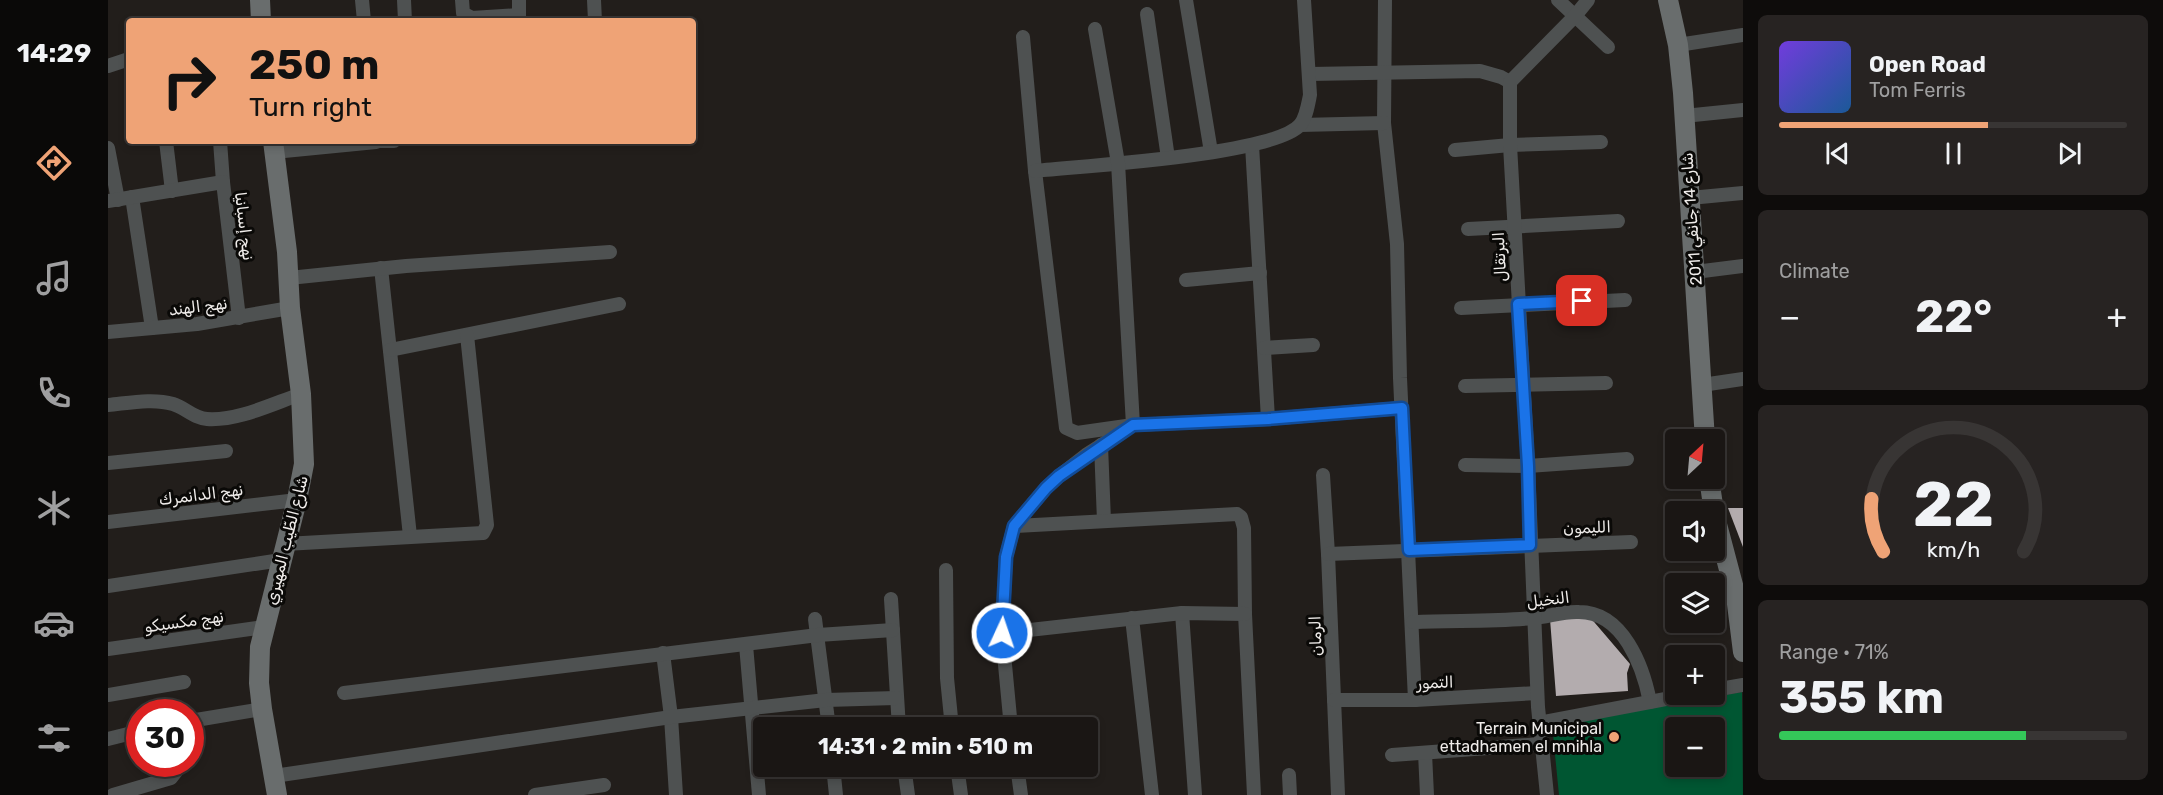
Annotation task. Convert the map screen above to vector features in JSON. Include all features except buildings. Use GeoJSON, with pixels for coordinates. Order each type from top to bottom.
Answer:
{"type":"FeatureCollection","features":[{"type":"Feature","properties":{"kind":"street"},"geometry":{"type":"LineString","coordinates":[[260,0],[261,18]]}},
{"type":"Feature","properties":{"kind":"street"},"geometry":{"type":"LineString","coordinates":[[362,0],[364,18]]}},
{"type":"Feature","properties":{"kind":"street"},"geometry":{"type":"LineString","coordinates":[[404,0],[405,18]]}},
{"type":"Feature","properties":{"kind":"street"},"geometry":{"type":"LineString","coordinates":[[462,0],[463,13],[472,18],[519,18],[519,0]]}},
{"type":"Feature","properties":{"kind":"street"},"geometry":{"type":"LineString","coordinates":[[594,0],[595,18]]}},
{"type":"Feature","properties":{"kind":"street"},"geometry":{"type":"LineString","coordinates":[[1186,0],[1211,152]]}},
{"type":"Feature","properties":{"kind":"street"},"geometry":{"type":"LineString","coordinates":[[1300,126],[1308,108],[1310,74],[1305,0]]}},
{"type":"Feature","properties":{"kind":"street"},"geometry":{"type":"LineString","coordinates":[[1385,0],[1384,123],[1397,244],[1415,700]]}},
{"type":"Feature","properties":{"kind":"street"},"geometry":{"type":"LineString","coordinates":[[1558,0],[1608,47]]}},
{"type":"Feature","properties":{"kind":"street"},"geometry":{"type":"LineString","coordinates":[[1310,74],[1480,71],[1510,82],[1588,0]]}},
{"type":"Feature","properties":{"kind":"street","name":"شارع 14 جانفي 2011"},"geometry":{"type":"LineString","coordinates":[[1668,0],[1677,45],[1684,116],[1704,429]]}},
{"type":"Feature","properties":{"kind":"street"},"geometry":{"type":"LineString","coordinates":[[1148,14],[1168,158]]}},
{"type":"Feature","properties":{"kind":"street"},"geometry":{"type":"LineString","coordinates":[[1095,29],[1118,163],[1133,425]]}},
{"type":"Feature","properties":{"kind":"street"},"geometry":{"type":"LineString","coordinates":[[1677,45],[1743,35]]}},
{"type":"Feature","properties":{"kind":"street"},"geometry":{"type":"LineString","coordinates":[[1023,37],[1035,171],[1066,428],[1077,433],[1133,425],[1268,419],[1402,408]]}},
{"type":"Feature","properties":{"kind":"street"},"geometry":{"type":"LineString","coordinates":[[108,66],[126,60]]}},
{"type":"Feature","properties":{"kind":"street","name":"البرتقال"},"geometry":{"type":"LineString","coordinates":[[1510,82],[1509,145],[1528,466],[1537,693],[1546,795]]}},
{"type":"Feature","properties":{"kind":"street"},"geometry":{"type":"LineString","coordinates":[[1684,116],[1743,110]]}},
{"type":"Feature","properties":{"kind":"street"},"geometry":{"type":"LineString","coordinates":[[1035,171],[1211,152],[1270,140],[1300,126],[1384,123]]}},
{"type":"Feature","properties":{"kind":"street"},"geometry":{"type":"LineString","coordinates":[[1455,150],[1509,145],[1601,142]]}},
{"type":"Feature","properties":{"kind":"street"},"geometry":{"type":"LineString","coordinates":[[166,144],[172,191]]}},
{"type":"Feature","properties":{"kind":"street"},"geometry":{"type":"LineString","coordinates":[[220,144],[223,182]]}},
{"type":"Feature","properties":{"kind":"street"},"geometry":{"type":"LineString","coordinates":[[273,146],[324,144]]}},
{"type":"Feature","properties":{"kind":"street"},"geometry":{"type":"LineString","coordinates":[[1252,145],[1268,419]]}},
{"type":"Feature","properties":{"kind":"street","name":"شارع الطّيب المهيري"},"geometry":{"type":"LineString","coordinates":[[273,146],[301,394],[304,464],[264,627],[259,664],[262,709],[276,786]]}},
{"type":"Feature","properties":{"kind":"street"},"geometry":{"type":"LineString","coordinates":[[108,148],[152,328]]}},
{"type":"Feature","properties":{"kind":"street","name":"نهج إسبانيا"},"geometry":{"type":"LineString","coordinates":[[119,199],[223,182],[239,318]]}},
{"type":"Feature","properties":{"kind":"street"},"geometry":{"type":"LineString","coordinates":[[1690,198],[1743,193]]}},
{"type":"Feature","properties":{"kind":"street"},"geometry":{"type":"LineString","coordinates":[[1468,229],[1617,221]]}},
{"type":"Feature","properties":{"kind":"street"},"geometry":{"type":"LineString","coordinates":[[288,278],[381,268],[610,252]]}},
{"type":"Feature","properties":{"kind":"street"},"geometry":{"type":"LineString","coordinates":[[1695,272],[1743,266]]}},
{"type":"Feature","properties":{"kind":"street"},"geometry":{"type":"LineString","coordinates":[[381,268],[410,536]]}},
{"type":"Feature","properties":{"kind":"street"},"geometry":{"type":"LineString","coordinates":[[1186,280],[1260,273]]}},
{"type":"Feature","properties":{"kind":"street"},"geometry":{"type":"LineString","coordinates":[[1461,308],[1625,300]]}},
{"type":"Feature","properties":{"kind":"street"},"geometry":{"type":"LineString","coordinates":[[390,350],[619,304]]}},
{"type":"Feature","properties":{"kind":"street","name":"نهج الهند"},"geometry":{"type":"LineString","coordinates":[[108,332],[239,318],[290,308]]}},
{"type":"Feature","properties":{"kind":"street"},"geometry":{"type":"LineString","coordinates":[[108,586],[283,552],[410,536],[483,533],[487,528],[467,335]]}},
{"type":"Feature","properties":{"kind":"street"},"geometry":{"type":"LineString","coordinates":[[1264,348],[1312,345]]}},
{"type":"Feature","properties":{"kind":"street"},"geometry":{"type":"LineString","coordinates":[[1702,385],[1743,379]]}},
{"type":"Feature","properties":{"kind":"street"},"geometry":{"type":"LineString","coordinates":[[1466,386],[1606,383]]}},
{"type":"Feature","properties":{"kind":"street"},"geometry":{"type":"LineString","coordinates":[[108,405],[160,402],[172,404],[198,418],[210,419],[233,417],[301,394]]}},
{"type":"Feature","properties":{"kind":"street"},"geometry":{"type":"LineString","coordinates":[[1010,717],[1002,633],[1006,557],[1014,526],[1046,488],[1101,445],[1133,425]]}},
{"type":"Feature","properties":{"kind":"street"},"geometry":{"type":"LineString","coordinates":[[1101,445],[1104,521]]}},
{"type":"Feature","properties":{"kind":"street"},"geometry":{"type":"LineString","coordinates":[[108,463],[226,451]]}},
{"type":"Feature","properties":{"kind":"street"},"geometry":{"type":"LineString","coordinates":[[1465,465],[1528,466],[1627,459]]}},
{"type":"Feature","properties":{"kind":"street","name":"الرمان"},"geometry":{"type":"LineString","coordinates":[[1323,475],[1338,795]]}},
{"type":"Feature","properties":{"kind":"street","name":"نهج الدانمرك"},"geometry":{"type":"LineString","coordinates":[[108,522],[297,500]]}},
{"type":"Feature","properties":{"kind":"street"},"geometry":{"type":"LineString","coordinates":[[1014,526],[1237,514],[1241,517],[1244,528],[1245,614],[1254,795]]}},
{"type":"Feature","properties":{"kind":"street","name":"الليمون"},"geometry":{"type":"LineString","coordinates":[[1328,554],[1631,542]]}},
{"type":"Feature","properties":{"kind":"street"},"geometry":{"type":"LineString","coordinates":[[1725,554],[1736,596],[1743,652]]}},
{"type":"Feature","properties":{"kind":"street"},"geometry":{"type":"LineString","coordinates":[[946,570],[947,678],[951,717]]}},
{"type":"Feature","properties":{"kind":"street"},"geometry":{"type":"LineString","coordinates":[[891,599],[898,717]]}},
{"type":"Feature","properties":{"kind":"street","name":"النخيل"},"geometry":{"type":"LineString","coordinates":[[1413,622],[1534,618],[1580,611],[1593,613],[1610,623],[1634,651],[1650,702]]}},
{"type":"Feature","properties":{"kind":"street"},"geometry":{"type":"LineString","coordinates":[[1002,633],[1182,614],[1245,614]]}},
{"type":"Feature","properties":{"kind":"street"},"geometry":{"type":"LineString","coordinates":[[1182,614],[1195,795]]}},
{"type":"Feature","properties":{"kind":"street"},"geometry":{"type":"LineString","coordinates":[[1132,618],[1152,795]]}},
{"type":"Feature","properties":{"kind":"street"},"geometry":{"type":"LineString","coordinates":[[815,619],[828,717]]}},
{"type":"Feature","properties":{"kind":"street","name":"نهج مكسيكو"},"geometry":{"type":"LineString","coordinates":[[108,649],[264,627]]}},
{"type":"Feature","properties":{"kind":"street"},"geometry":{"type":"LineString","coordinates":[[344,693],[818,635],[893,630]]}},
{"type":"Feature","properties":{"kind":"street"},"geometry":{"type":"LineString","coordinates":[[746,645],[759,795]]}},
{"type":"Feature","properties":{"kind":"street"},"geometry":{"type":"LineString","coordinates":[[663,653],[671,717],[676,795]]}},
{"type":"Feature","properties":{"kind":"street"},"geometry":{"type":"LineString","coordinates":[[108,694],[184,682]]}},
{"type":"Feature","properties":{"kind":"street"},"geometry":{"type":"LineString","coordinates":[[1725,688],[1743,685]]}},
{"type":"Feature","properties":{"kind":"street","name":"التمور"},"geometry":{"type":"LineString","coordinates":[[1334,700],[1415,700],[1537,693]]}},
{"type":"Feature","properties":{"kind":"street"},"geometry":{"type":"LineString","coordinates":[[276,786],[671,717],[826,700],[896,698]]}},
{"type":"Feature","properties":{"kind":"street"},"geometry":{"type":"LineString","coordinates":[[1539,723],[1665,699]]}},
{"type":"Feature","properties":{"kind":"street"},"geometry":{"type":"LineString","coordinates":[[204,719],[262,709]]}},
{"type":"Feature","properties":{"kind":"street"},"geometry":{"type":"LineString","coordinates":[[108,739],[126,735]]}},
{"type":"Feature","properties":{"kind":"street"},"geometry":{"type":"LineString","coordinates":[[1392,755],[1542,744]]}},
{"type":"Feature","properties":{"kind":"street"},"geometry":{"type":"LineString","coordinates":[[1425,753],[1427,795]]}},
{"type":"Feature","properties":{"kind":"street"},"geometry":{"type":"LineString","coordinates":[[1289,775],[1290,795]]}},
{"type":"Feature","properties":{"kind":"street"},"geometry":{"type":"LineString","coordinates":[[113,795],[172,777]]}},
{"type":"Feature","properties":{"kind":"street"},"geometry":{"type":"LineString","coordinates":[[834,777],[836,795]]}},
{"type":"Feature","properties":{"kind":"street"},"geometry":{"type":"LineString","coordinates":[[906,777],[908,795]]}},
{"type":"Feature","properties":{"kind":"street"},"geometry":{"type":"LineString","coordinates":[[959,777],[961,795]]}},
{"type":"Feature","properties":{"kind":"street"},"geometry":{"type":"LineString","coordinates":[[1019,777],[1021,795]]}},
{"type":"Feature","properties":{"kind":"street"},"geometry":{"type":"LineString","coordinates":[[535,795],[604,785]]}},
{"type":"Feature","properties":{"kind":"green space","name":"Terrain Municipal ettadhamen el mnihla"},"geometry":{"type":"Polygon","coordinates":[[[1742,692],[1743,795],[1559,795],[1552,724],[1665,705],[1725,705],[1725,695],[1742,692]]]}},
{"type":"Feature","properties":{"kind":"place","name":"Terrain Municipal ettadhamen el mnihla"},"geometry":{"type":"Point","coordinates":[1614,737]}},
{"type":"Feature","properties":{"kind":"route"},"geometry":{"type":"LineString","coordinates":[[1002,633],[1006,557],[1014,526],[1059,476],[1086,455],[1133,425],[1268,419],[1402,408],[1409,550],[1530,545],[1528,466],[1518,304],[1582,301]]}}]}
